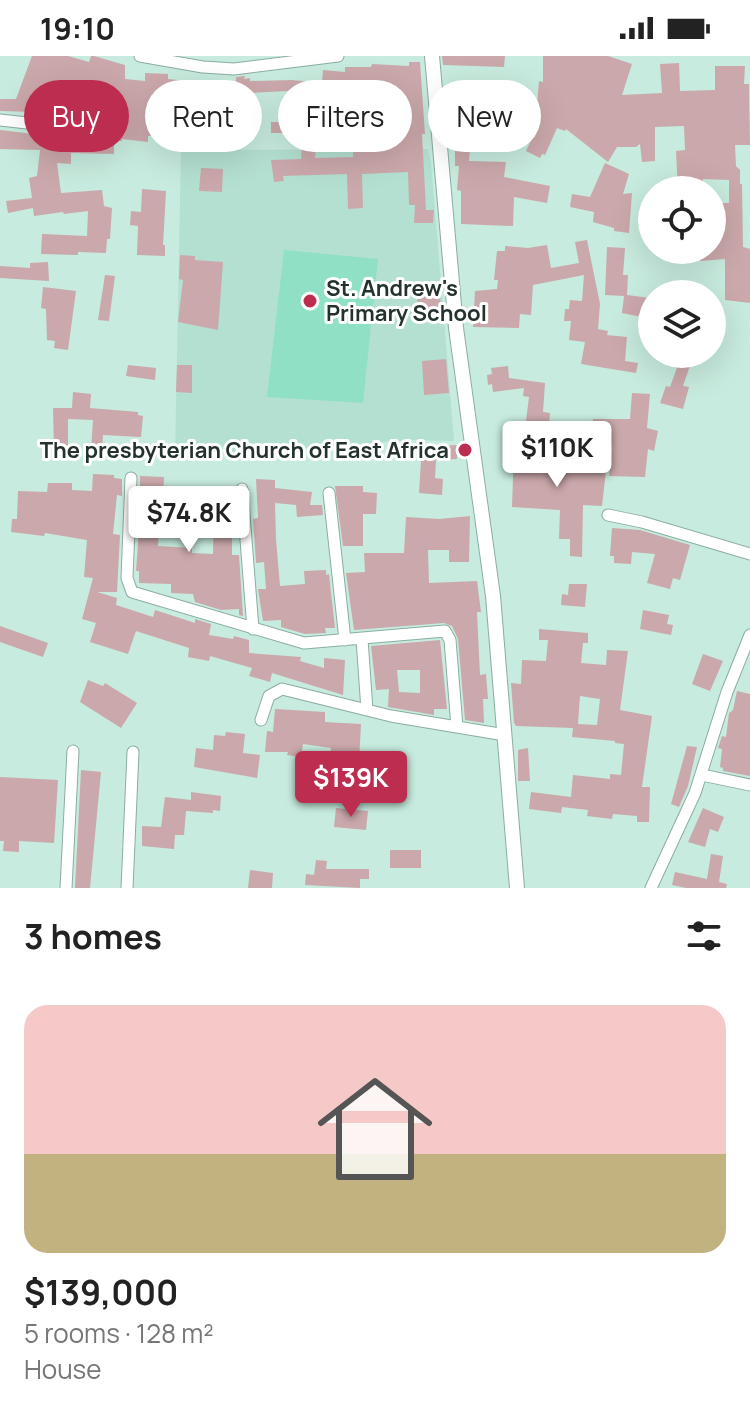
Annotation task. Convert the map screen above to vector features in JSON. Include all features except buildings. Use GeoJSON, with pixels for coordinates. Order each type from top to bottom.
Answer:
{"type":"FeatureCollection","features":[{"type":"Feature","properties":{"kind":"street"},"geometry":{"type":"LineString","coordinates":[[140,56],[234,69],[338,56]]}},
{"type":"Feature","properties":{"kind":"street"},"geometry":{"type":"LineString","coordinates":[[432,56],[456,328],[493,596],[517,888]]}},
{"type":"Feature","properties":{"kind":"street"},"geometry":{"type":"LineString","coordinates":[[0,120],[24,123]]}},
{"type":"Feature","properties":{"kind":"street"},"geometry":{"type":"LineString","coordinates":[[131,478],[127,578],[130,589],[136,594],[304,643],[445,631],[449,634],[457,727]]}},
{"type":"Feature","properties":{"kind":"street"},"geometry":{"type":"LineString","coordinates":[[242,489],[253,629]]}},
{"type":"Feature","properties":{"kind":"street"},"geometry":{"type":"LineString","coordinates":[[329,493],[345,640]]}},
{"type":"Feature","properties":{"kind":"street"},"geometry":{"type":"LineString","coordinates":[[608,515],[750,554]]}},
{"type":"Feature","properties":{"kind":"street"},"geometry":{"type":"LineString","coordinates":[[651,888],[678,836],[702,775],[727,692],[750,635]]}},
{"type":"Feature","properties":{"kind":"street"},"geometry":{"type":"LineString","coordinates":[[362,639],[367,710]]}},
{"type":"Feature","properties":{"kind":"street"},"geometry":{"type":"LineString","coordinates":[[261,720],[269,696],[282,689],[367,710],[505,735]]}},
{"type":"Feature","properties":{"kind":"street"},"geometry":{"type":"LineString","coordinates":[[66,888],[73,751]]}},
{"type":"Feature","properties":{"kind":"street"},"geometry":{"type":"LineString","coordinates":[[127,888],[133,752]]}},
{"type":"Feature","properties":{"kind":"street"},"geometry":{"type":"LineString","coordinates":[[702,775],[750,785]]}},
{"type":"Feature","properties":{"kind":"shaded area","name":"St. Andrew's Primary School"},"geometry":{"type":"Polygon","coordinates":[[[412,149],[428,149],[431,162],[454,441],[408,440],[175,458],[181,152],[412,152],[412,149]]]}},
{"type":"Feature","properties":{"kind":"green space"},"geometry":{"type":"Polygon","coordinates":[[[284,250],[378,259],[363,403],[267,397],[284,250]]]}},
{"type":"Feature","properties":{"kind":"place","name":"St. Andrew's Primary School"},"geometry":{"type":"Point","coordinates":[310,301]}},
{"type":"Feature","properties":{"kind":"place","name":"The presbyterian Church of East Africa"},"geometry":{"type":"Point","coordinates":[465,450]}}]}
